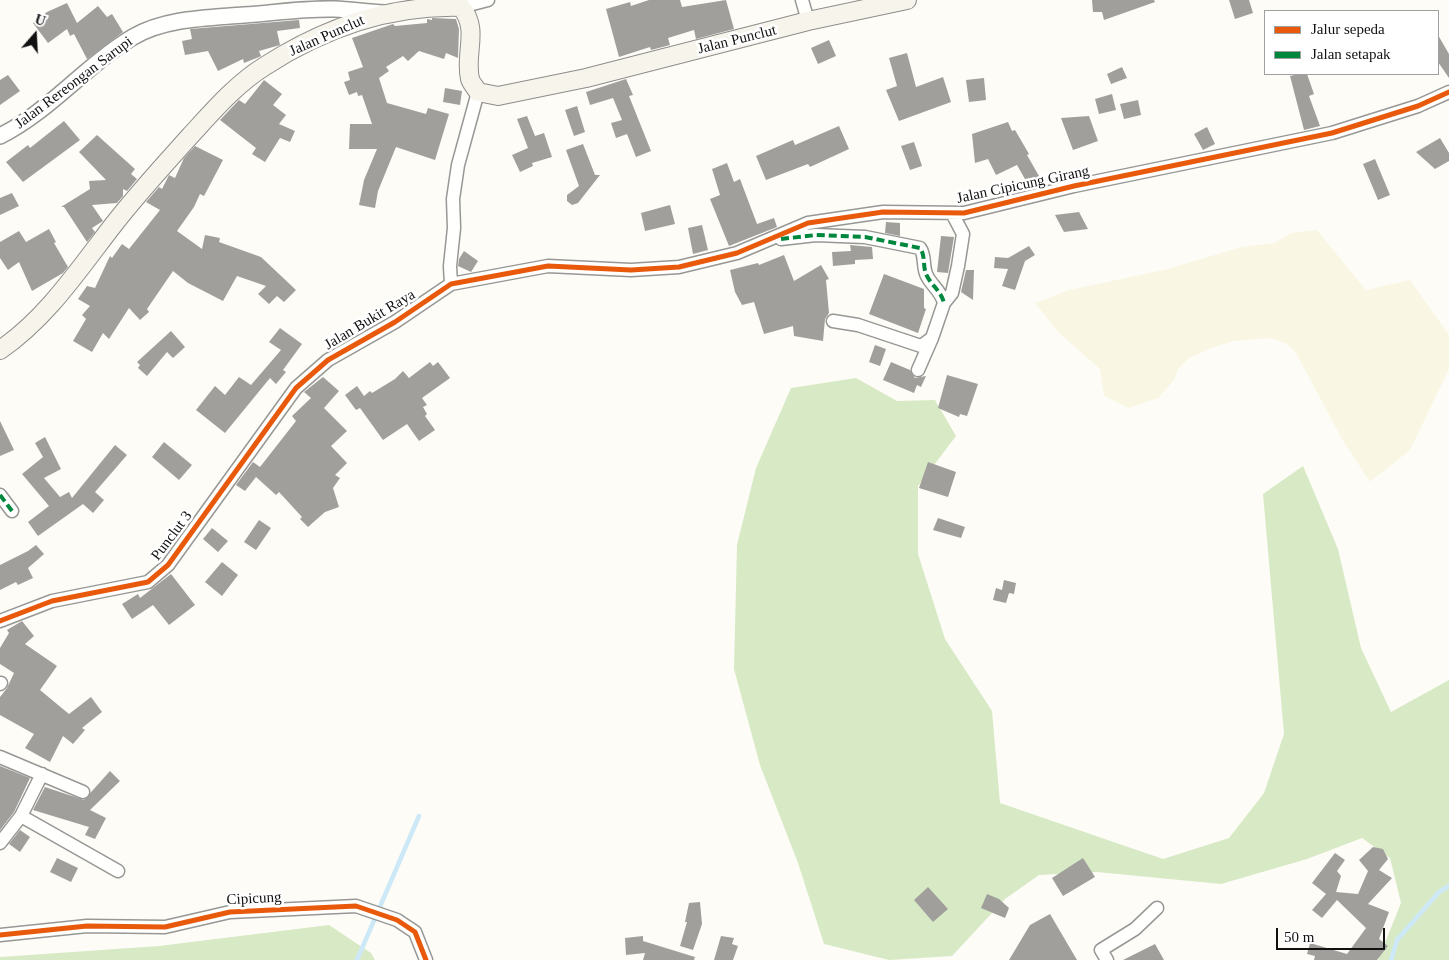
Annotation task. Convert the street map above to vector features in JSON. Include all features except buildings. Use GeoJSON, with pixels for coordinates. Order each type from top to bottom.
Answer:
{"type":"FeatureCollection","features":[{"type":"Feature","properties":{"kind":"main road","name":"Jalan Punclut"},"geometry":{"type":"LineString","coordinates":[[478,92],[498,96],[586,78],[808,21],[906,0]]}},
{"type":"Feature","properties":{"kind":"main road","name":"Jalan Punclut"},"geometry":{"type":"LineString","coordinates":[[0,350],[49,308],[138,193],[224,98],[264,66],[349,23],[386,13],[431,6],[461,7]]}},
{"type":"Feature","properties":{"kind":"main road"},"geometry":{"type":"LineString","coordinates":[[461,7],[468,16],[471,29],[470,79],[478,92]]}},
{"type":"Feature","properties":{"kind":"street"},"geometry":{"type":"LineString","coordinates":[[461,7],[488,0]]}},
{"type":"Feature","properties":{"kind":"street"},"geometry":{"type":"LineString","coordinates":[[802,0],[808,21]]}},
{"type":"Feature","properties":{"kind":"street","name":"Jalan Rereongan Sarupi"},"geometry":{"type":"LineString","coordinates":[[0,136],[14,130],[71,87],[107,54],[135,36],[162,24],[210,18],[333,9],[386,13]]}},
{"type":"Feature","properties":{"kind":"street"},"geometry":{"type":"LineString","coordinates":[[451,284],[450,266],[454,228],[453,199],[458,165],[478,92]]}},
{"type":"Feature","properties":{"kind":"street","name":"Jalan Cipicung Girang"},"geometry":{"type":"LineString","coordinates":[[451,284],[548,266],[631,270],[679,267],[737,253],[808,223],[883,212],[964,213],[1074,186],[1332,133],[1418,106],[1449,92]]}},
{"type":"Feature","properties":{"kind":"street"},"geometry":{"type":"LineString","coordinates":[[918,370],[944,303],[952,293],[963,234],[952,213]]}},
{"type":"Feature","properties":{"kind":"street"},"geometry":{"type":"LineString","coordinates":[[766,241],[816,235],[865,237],[920,248],[924,252],[926,275],[941,293],[944,303]]}},
{"type":"Feature","properties":{"kind":"street","name":"Jalan Bukit Raya"},"geometry":{"type":"LineString","coordinates":[[284,402],[296,388],[328,360],[395,322],[451,284]]}},
{"type":"Feature","properties":{"kind":"street"},"geometry":{"type":"LineString","coordinates":[[833,321],[858,326],[921,346],[932,338]]}},
{"type":"Feature","properties":{"kind":"street","name":"Punclut 3"},"geometry":{"type":"LineString","coordinates":[[0,621],[52,601],[148,582],[168,565],[284,402]]}},
{"type":"Feature","properties":{"kind":"street"},"geometry":{"type":"LineString","coordinates":[[0,495],[12,511]]}},
{"type":"Feature","properties":{"kind":"street"},"geometry":{"type":"LineString","coordinates":[[0,757],[83,792]]}},
{"type":"Feature","properties":{"kind":"street"},"geometry":{"type":"LineString","coordinates":[[0,843],[21,816],[42,774]]}},
{"type":"Feature","properties":{"kind":"street"},"geometry":{"type":"LineString","coordinates":[[21,816],[118,871]]}},
{"type":"Feature","properties":{"kind":"street","name":"Cipicung"},"geometry":{"type":"LineString","coordinates":[[0,935],[87,926],[165,927],[230,912],[356,906],[397,920],[415,932],[426,960]]}},
{"type":"Feature","properties":{"kind":"street"},"geometry":{"type":"LineString","coordinates":[[1107,960],[1101,950],[1135,929],[1157,908]]}},
{"type":"Feature","properties":{"kind":"shaded area"},"geometry":{"type":"Polygon","coordinates":[[[1317,230],[1366,290],[1410,280],[1449,335],[1449,369],[1410,450],[1370,482],[1342,439],[1296,353],[1286,343],[1270,338],[1234,341],[1214,347],[1189,358],[1178,369],[1174,380],[1158,398],[1129,408],[1104,396],[1100,369],[1058,332],[1035,303],[1069,290],[1168,269],[1241,247],[1274,243],[1291,233],[1317,230]]]}},
{"type":"Feature","properties":{"kind":"green space"},"geometry":{"type":"Polygon","coordinates":[[[856,378],[897,401],[935,400],[956,436],[918,486],[918,554],[945,639],[992,711],[1000,803],[1163,859],[1229,838],[1264,793],[1284,734],[1263,494],[1303,466],[1338,549],[1361,648],[1391,712],[1449,680],[1449,960],[1378,960],[1401,903],[1390,858],[1362,838],[1307,859],[1221,884],[1097,872],[1039,875],[1005,899],[952,956],[889,960],[824,944],[798,863],[760,765],[734,669],[737,545],[756,468],[791,388],[856,378]]]}},
{"type":"Feature","properties":{"kind":"green space"},"geometry":{"type":"Polygon","coordinates":[[[329,925],[371,953],[375,960],[0,960],[0,957],[159,946],[329,925]]]}},
{"type":"Feature","properties":{"kind":"waterway"},"geometry":{"type":"LineString","coordinates":[[357,960],[419,816]]}},
{"type":"Feature","properties":{"kind":"waterway"},"geometry":{"type":"LineString","coordinates":[[1391,960],[1397,940],[1439,892],[1449,886]]}},
{"type":"Feature","properties":{"kind":"marked path"},"geometry":{"type":"LineString","coordinates":[[781,239],[816,235],[865,237],[920,248],[927,276],[941,295],[944,303]]}},
{"type":"Feature","properties":{"kind":"marked path"},"geometry":{"type":"LineString","coordinates":[[0,495],[12,511]]}},
{"type":"Feature","properties":{"kind":"cycle path"},"geometry":{"type":"LineString","coordinates":[[0,621],[52,601],[148,582],[168,565],[296,388],[328,360],[395,322],[451,284],[548,266],[631,270],[679,267],[737,253],[808,223],[883,212],[964,213],[1074,186],[1332,133],[1418,106],[1449,92]]}},
{"type":"Feature","properties":{"kind":"cycle path"},"geometry":{"type":"LineString","coordinates":[[0,935],[87,926],[165,927],[230,912],[356,906],[397,920],[415,932],[426,960]]}}]}
